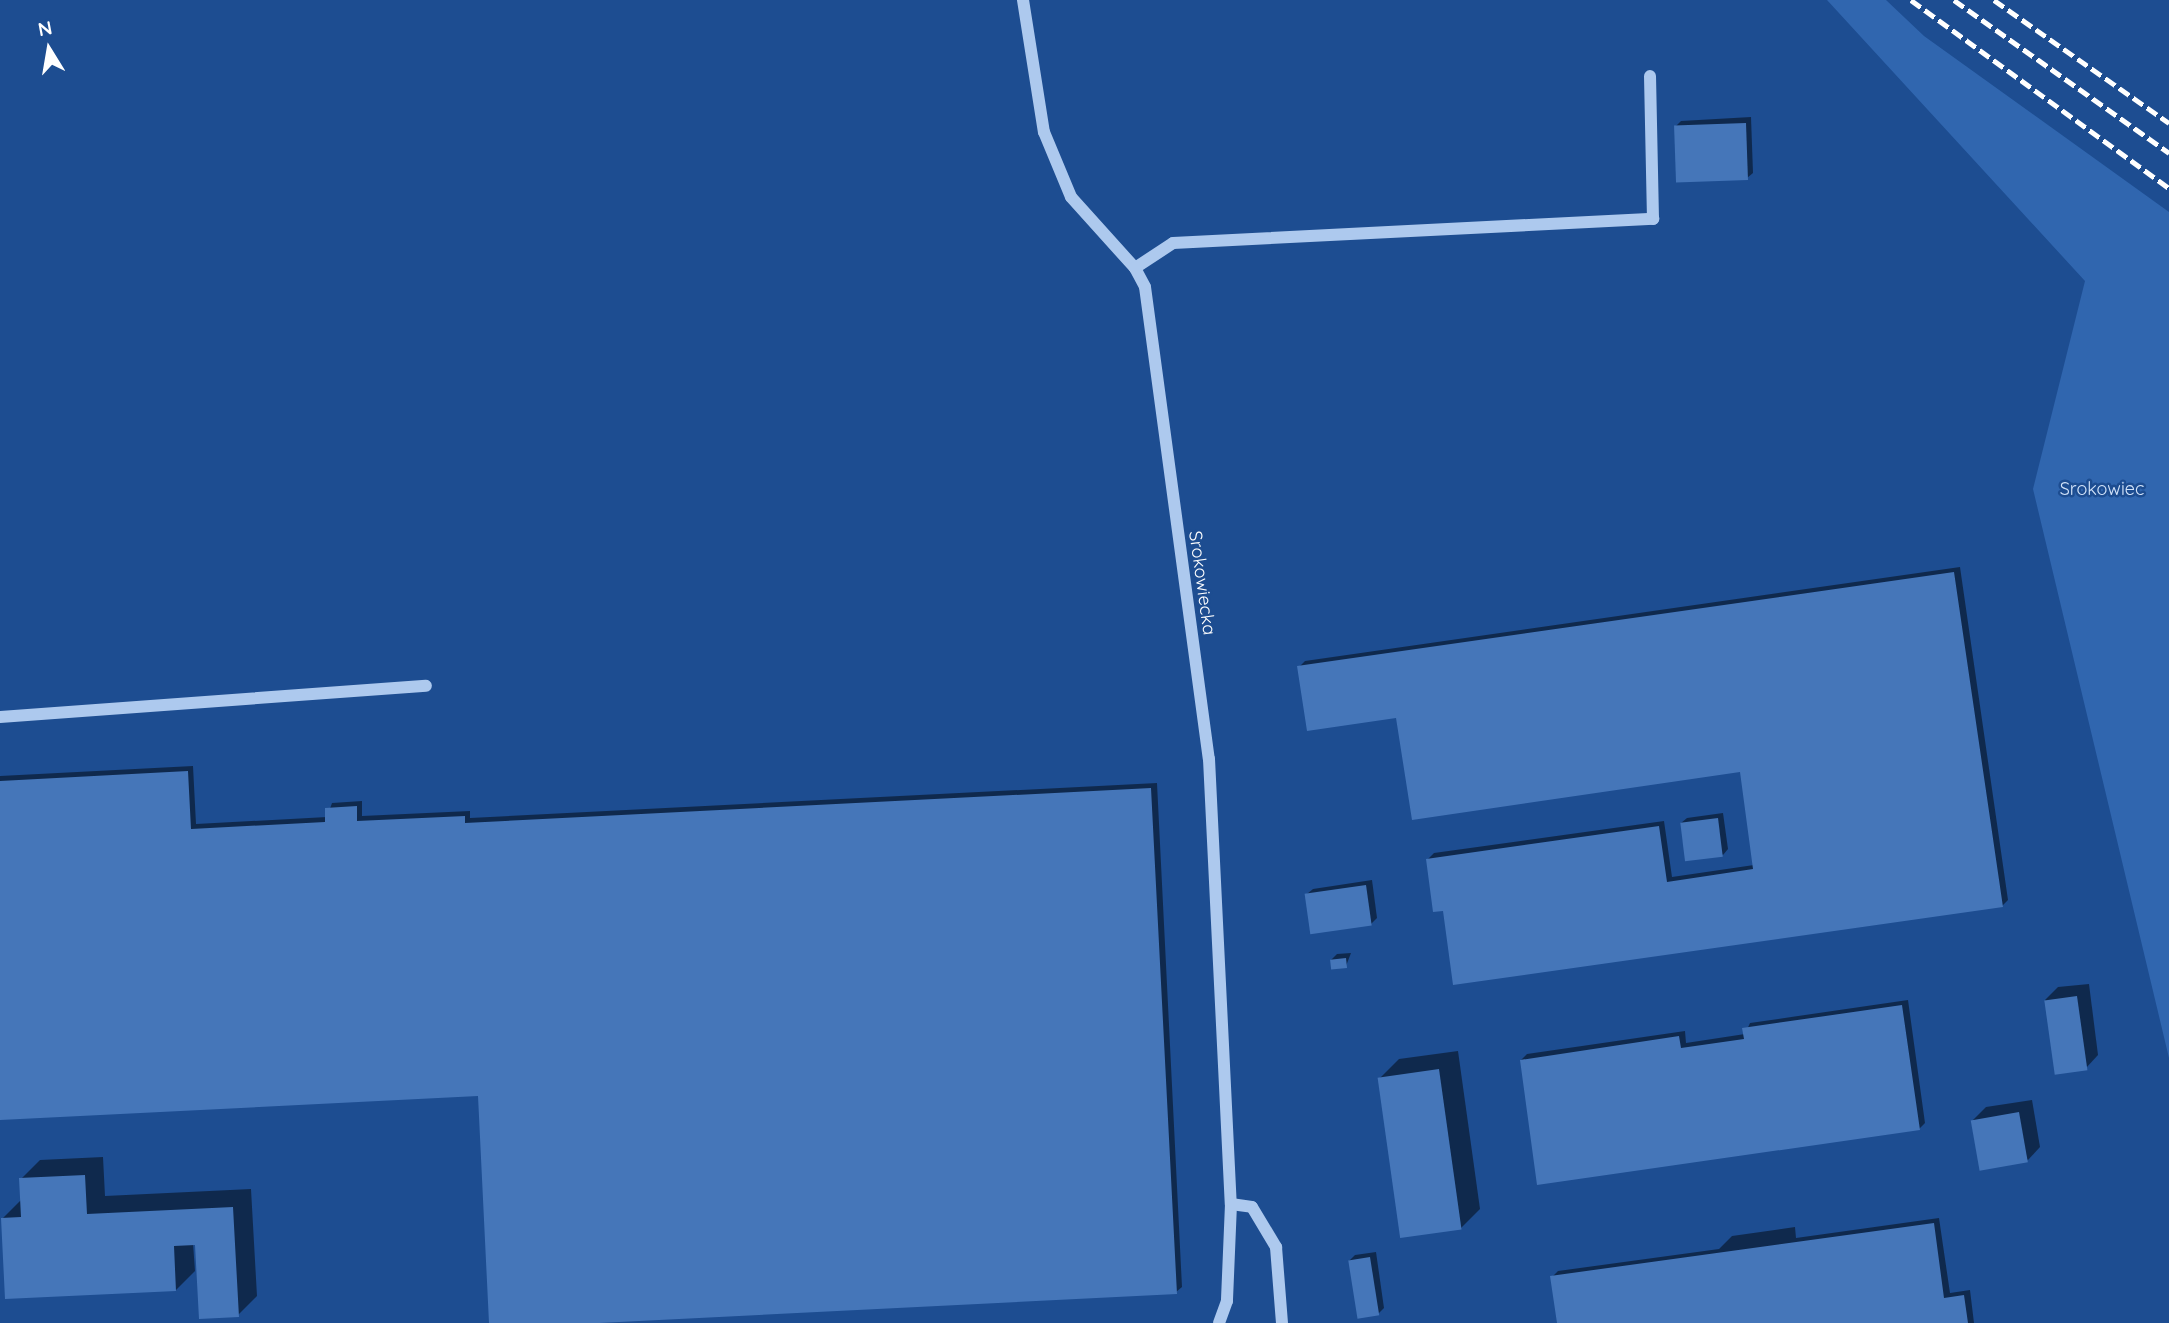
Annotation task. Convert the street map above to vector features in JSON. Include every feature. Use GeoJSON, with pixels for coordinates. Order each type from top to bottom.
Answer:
{"type":"FeatureCollection","features":[{"type":"Feature","properties":{"kind":"street","name":"Srokowiecka"},"geometry":{"type":"LineString","coordinates":[[1023,0],[1044,132],[1072,197],[1135,268],[1145,287],[1209,759],[1231,1204],[1227,1301],[1219,1323]]}},
{"type":"Feature","properties":{"kind":"street"},"geometry":{"type":"LineString","coordinates":[[1135,268],[1173,243],[1653,219],[1650,76]]}},
{"type":"Feature","properties":{"kind":"street"},"geometry":{"type":"LineString","coordinates":[[0,717],[426,686]]}},
{"type":"Feature","properties":{"kind":"street"},"geometry":{"type":"LineString","coordinates":[[1231,1204],[1252,1207],[1276,1247],[1282,1323]]}},
{"type":"Feature","properties":{"kind":"green space","name":"Srokowiec"},"geometry":{"type":"Polygon","coordinates":[[[1827,0],[1886,0],[1924,36],[2169,212],[2169,1058],[2033,489],[2085,281],[1827,0]]]}},
{"type":"Feature","properties":{"kind":"building"},"geometry":{"type":"Polygon","coordinates":[[[1746,123],[1748,180],[1676,182],[1674,126],[1746,123]]]}},
{"type":"Feature","properties":{"kind":"building"},"geometry":{"type":"Polygon","coordinates":[[[1954,572],[2003,907],[1453,985],[1443,911],[1433,912],[1426,859],[1659,826],[1667,882],[1753,869],[1740,772],[1412,820],[1396,718],[1307,731],[1297,666],[1954,572]]]}},
{"type":"Feature","properties":{"kind":"building"},"geometry":{"type":"Polygon","coordinates":[[[188,771],[191,829],[325,822],[325,808],[357,806],[357,821],[465,816],[465,823],[1151,788],[1177,1294],[599,1323],[489,1323],[478,1096],[0,1120],[0,781],[188,771]]]}},
{"type":"Feature","properties":{"kind":"building"},"geometry":{"type":"Polygon","coordinates":[[[1718,818],[1723,857],[1685,861],[1680,823],[1718,818]]]}},
{"type":"Feature","properties":{"kind":"building"},"geometry":{"type":"Polygon","coordinates":[[[1366,885],[1372,926],[1310,934],[1305,894],[1366,885]]]}},
{"type":"Feature","properties":{"kind":"building"},"geometry":{"type":"Polygon","coordinates":[[[1346,958],[1347,968],[1331,970],[1330,960],[1346,958]]]}},
{"type":"Feature","properties":{"kind":"building"},"geometry":{"type":"Polygon","coordinates":[[[2077,996],[2087,1070],[2055,1075],[2044,1001],[2077,996]]]}},
{"type":"Feature","properties":{"kind":"building"},"geometry":{"type":"Polygon","coordinates":[[[1902,1005],[1920,1130],[1537,1185],[1520,1060],[1679,1036],[1681,1048],[1744,1039],[1742,1028],[1902,1005]]]}},
{"type":"Feature","properties":{"kind":"building"},"geometry":{"type":"Polygon","coordinates":[[[1439,1069],[1462,1229],[1400,1238],[1378,1078],[1439,1069]]]}},
{"type":"Feature","properties":{"kind":"building"},"geometry":{"type":"Polygon","coordinates":[[[2019,1112],[2028,1162],[1980,1171],[1971,1121],[2019,1112]]]}},
{"type":"Feature","properties":{"kind":"building"},"geometry":{"type":"Polygon","coordinates":[[[85,1175],[87,1214],[233,1207],[239,1317],[199,1319],[195,1245],[174,1246],[176,1291],[5,1299],[1,1218],[21,1217],[19,1178],[85,1175]]]}},
{"type":"Feature","properties":{"kind":"building"},"geometry":{"type":"Polygon","coordinates":[[[1934,1223],[1944,1298],[1964,1295],[1968,1323],[1557,1323],[1550,1276],[1934,1223]]]}},
{"type":"Feature","properties":{"kind":"building"},"geometry":{"type":"Polygon","coordinates":[[[1370,1257],[1379,1315],[1358,1319],[1348,1260],[1370,1257]]]}},
{"type":"Feature","properties":{"kind":"railway"},"geometry":{"type":"LineString","coordinates":[[1911,0],[2169,188]]}},
{"type":"Feature","properties":{"kind":"railway"},"geometry":{"type":"LineString","coordinates":[[1954,0],[2169,153]]}},
{"type":"Feature","properties":{"kind":"railway"},"geometry":{"type":"LineString","coordinates":[[1994,0],[2169,123]]}}]}
